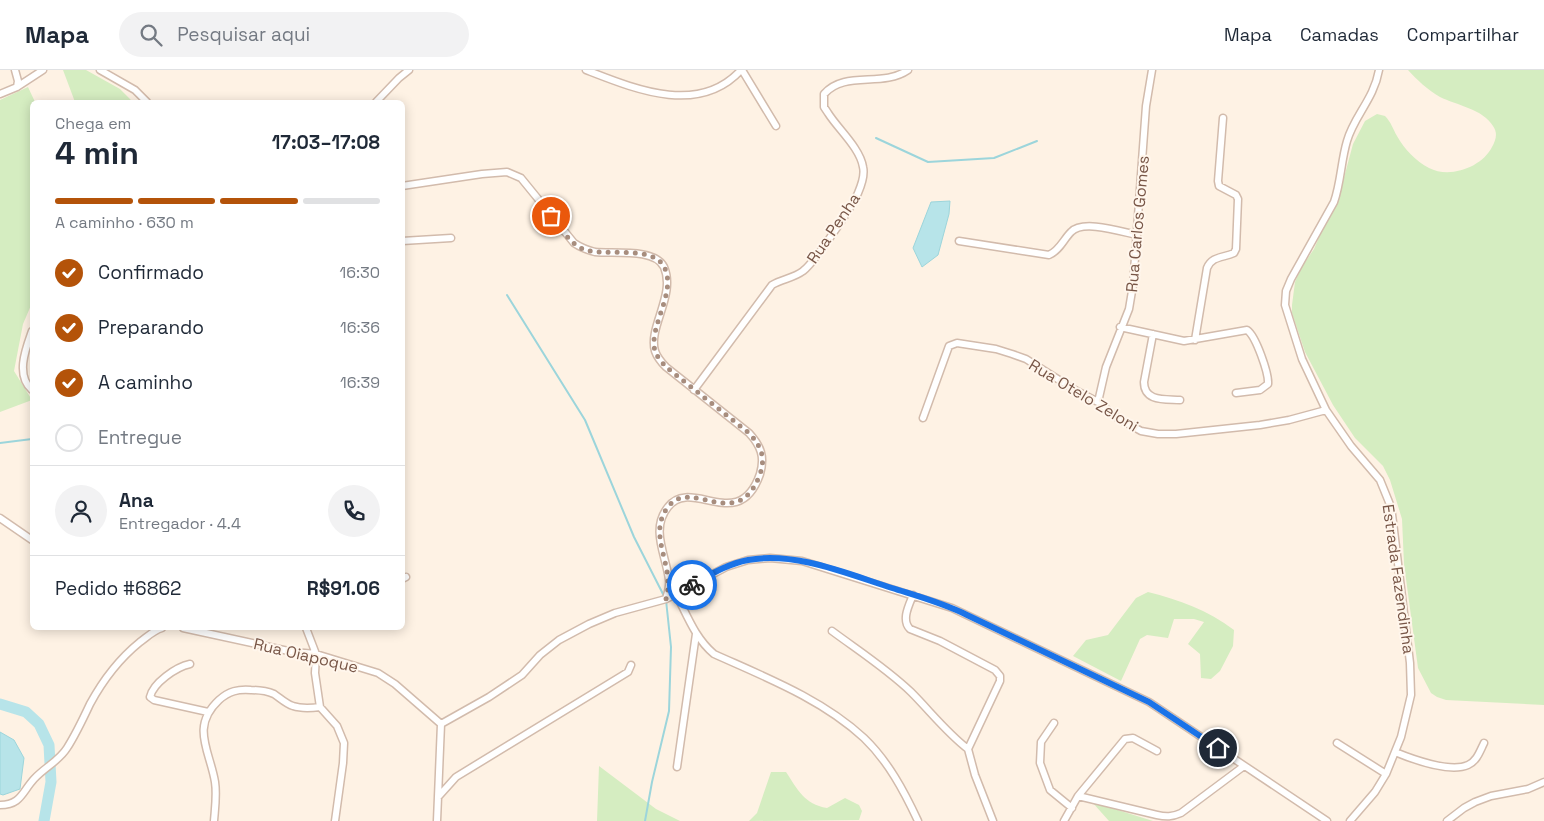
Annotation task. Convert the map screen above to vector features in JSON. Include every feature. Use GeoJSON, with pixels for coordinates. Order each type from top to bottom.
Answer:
{"type":"FeatureCollection","features":[{"type":"Feature","properties":{"kind":"street"},"geometry":{"type":"LineString","coordinates":[[15,70],[18,81],[17,87]]}},
{"type":"Feature","properties":{"kind":"street"},"geometry":{"type":"LineString","coordinates":[[0,94],[17,87],[43,70]]}},
{"type":"Feature","properties":{"kind":"street"},"geometry":{"type":"LineString","coordinates":[[100,70],[135,90],[145,100]]}},
{"type":"Feature","properties":{"kind":"street"},"geometry":{"type":"LineString","coordinates":[[378,100],[409,70]]}},
{"type":"Feature","properties":{"kind":"street"},"geometry":{"type":"LineString","coordinates":[[586,70],[644,90],[668,95],[687,96],[713,90],[732,79],[742,70],[776,126]]}},
{"type":"Feature","properties":{"kind":"street","name":"Rua Penha"},"geometry":{"type":"LineString","coordinates":[[694,390],[772,285],[805,271],[858,194],[864,169],[858,151],[824,107],[824,94],[828,88],[840,80],[899,76],[908,70]]}},
{"type":"Feature","properties":{"kind":"street","name":"Rua Carlos Gomes"},"geometry":{"type":"LineString","coordinates":[[1098,402],[1106,366],[1120,327],[1129,309],[1133,285],[1146,106],[1152,70]]}},
{"type":"Feature","properties":{"kind":"street","name":"Estrada Fazendinha"},"geometry":{"type":"LineString","coordinates":[[1350,821],[1375,792],[1386,774],[1406,718],[1410,695],[1410,679],[1391,507],[1380,480],[1326,410],[1302,359],[1284,305],[1286,291],[1291,279],[1334,202],[1339,188],[1347,140],[1368,102],[1379,70]]}},
{"type":"Feature","properties":{"kind":"street"},"geometry":{"type":"LineString","coordinates":[[1195,340],[1207,268],[1213,259],[1230,254],[1236,248],[1238,199],[1236,195],[1219,186],[1218,181],[1224,118]]}},
{"type":"Feature","properties":{"kind":"street"},"geometry":{"type":"LineString","coordinates":[[405,186],[488,173],[507,172],[521,178],[568,237],[582,248],[594,252],[644,254],[654,257],[663,266],[667,279],[666,294],[654,341],[655,351],[659,359],[666,367],[749,433],[758,443],[762,453],[762,466],[758,477],[748,495],[741,501],[722,503],[683,498],[674,500],[661,517],[659,527],[670,580],[664,599]]}},
{"type":"Feature","properties":{"kind":"street"},"geometry":{"type":"LineString","coordinates":[[960,241],[1049,255],[1056,251],[1073,230],[1080,227],[1094,226],[1137,235]]}},
{"type":"Feature","properties":{"kind":"street"},"geometry":{"type":"LineString","coordinates":[[405,241],[451,238]]}},
{"type":"Feature","properties":{"kind":"street"},"geometry":{"type":"LineString","coordinates":[[1120,327],[1184,340],[1195,340],[1247,330],[1252,335],[1267,374],[1268,384],[1260,390],[1236,393]]}},
{"type":"Feature","properties":{"kind":"street"},"geometry":{"type":"LineString","coordinates":[[1153,334],[1144,382],[1145,390],[1156,398],[1180,400]]}},
{"type":"Feature","properties":{"kind":"street"},"geometry":{"type":"LineString","coordinates":[[30,338],[23,362],[24,375],[30,388]]}},
{"type":"Feature","properties":{"kind":"street","name":"Rua Otelo Zeloni"},"geometry":{"type":"LineString","coordinates":[[922,418],[950,346],[953,343],[996,349],[1026,359],[1098,402],[1116,417],[1141,430],[1158,434],[1176,434],[1260,425],[1290,420],[1326,410]]}},
{"type":"Feature","properties":{"kind":"street"},"geometry":{"type":"LineString","coordinates":[[0,518],[30,539]]}},
{"type":"Feature","properties":{"kind":"street"},"geometry":{"type":"LineString","coordinates":[[437,821],[441,724],[489,697],[522,675],[540,655],[559,640],[589,624],[615,613],[664,599],[726,567],[748,560],[770,558],[802,561],[952,608],[1149,702],[1327,821]]}},
{"type":"Feature","properties":{"kind":"street"},"geometry":{"type":"LineString","coordinates":[[676,594],[696,634],[703,645],[714,654],[811,700],[838,717],[864,738],[898,781],[918,821]]}},
{"type":"Feature","properties":{"kind":"street"},"geometry":{"type":"LineString","coordinates":[[913,595],[907,610],[906,621],[910,629],[994,670],[1000,676],[1000,681],[968,749]]}},
{"type":"Feature","properties":{"kind":"street"},"geometry":{"type":"LineString","coordinates":[[146,630],[151,634]]}},
{"type":"Feature","properties":{"kind":"street"},"geometry":{"type":"LineString","coordinates":[[0,805],[16,801],[25,793],[38,775],[60,758],[68,747],[101,686],[123,656],[158,630]]}},
{"type":"Feature","properties":{"kind":"street","name":"Rua Oiapoque"},"geometry":{"type":"LineString","coordinates":[[196,630],[293,652],[316,654],[378,673],[395,684],[441,724]]}},
{"type":"Feature","properties":{"kind":"street"},"geometry":{"type":"LineString","coordinates":[[307,630],[316,654],[315,673],[320,707],[337,726],[344,742],[344,763],[335,821]]}},
{"type":"Feature","properties":{"kind":"street"},"geometry":{"type":"LineString","coordinates":[[832,631],[890,673],[940,721],[953,738],[968,749],[975,775],[993,821]]}},
{"type":"Feature","properties":{"kind":"street"},"geometry":{"type":"LineString","coordinates":[[676,767],[696,634]]}},
{"type":"Feature","properties":{"kind":"street"},"geometry":{"type":"LineString","coordinates":[[190,664],[181,666],[169,673],[151,692],[150,697],[154,700],[208,712]]}},
{"type":"Feature","properties":{"kind":"street"},"geometry":{"type":"LineString","coordinates":[[438,797],[456,777],[628,672],[631,665]]}},
{"type":"Feature","properties":{"kind":"street"},"geometry":{"type":"LineString","coordinates":[[214,821],[216,804],[215,782],[204,733],[208,712],[223,696],[239,689],[263,691],[273,694],[294,707],[320,707]]}},
{"type":"Feature","properties":{"kind":"street"},"geometry":{"type":"LineString","coordinates":[[1054,723],[1041,742],[1040,763],[1050,790],[1072,808]]}},
{"type":"Feature","properties":{"kind":"street"},"geometry":{"type":"LineString","coordinates":[[1064,821],[1078,796],[1125,739],[1133,738],[1157,751]]}},
{"type":"Feature","properties":{"kind":"street"},"geometry":{"type":"LineString","coordinates":[[1337,743],[1386,774]]}},
{"type":"Feature","properties":{"kind":"street"},"geometry":{"type":"LineString","coordinates":[[1395,752],[1411,759],[1449,768],[1458,768],[1469,765],[1476,759],[1484,743]]}},
{"type":"Feature","properties":{"kind":"street"},"geometry":{"type":"LineString","coordinates":[[1078,796],[1157,815],[1174,816],[1181,813],[1244,766]]}},
{"type":"Feature","properties":{"kind":"street"},"geometry":{"type":"LineString","coordinates":[[1447,821],[1475,802],[1491,796],[1528,789],[1542,782]]}},
{"type":"Feature","properties":{"kind":"green space"},"geometry":{"type":"Polygon","coordinates":[[[63,70],[86,70],[120,89],[131,100],[74,100],[63,70]]]}},
{"type":"Feature","properties":{"kind":"green space"},"geometry":{"type":"Polygon","coordinates":[[[1408,70],[1544,70],[1544,705],[1446,700],[1431,693],[1418,668],[1404,564],[1402,519],[1390,480],[1383,466],[1355,438],[1333,405],[1305,352],[1292,313],[1295,282],[1301,268],[1314,249],[1326,221],[1338,200],[1353,144],[1365,121],[1377,114],[1385,116],[1403,146],[1424,165],[1437,171],[1446,172],[1465,169],[1481,160],[1493,144],[1496,131],[1489,120],[1476,111],[1440,97],[1423,85],[1408,70]]]}},
{"type":"Feature","properties":{"kind":"green space"},"geometry":{"type":"Polygon","coordinates":[[[28,87],[34,100],[30,100],[30,308],[23,324],[14,371],[30,397],[30,401],[0,412],[0,100],[28,87]]]}},
{"type":"Feature","properties":{"kind":"green space"},"geometry":{"type":"Polygon","coordinates":[[[1148,592],[1193,606],[1234,630],[1233,646],[1220,671],[1211,679],[1201,678],[1200,654],[1188,644],[1204,622],[1194,619],[1174,619],[1168,638],[1147,635],[1140,639],[1121,681],[1073,656],[1086,640],[1108,635],[1136,598],[1148,592]]]}},
{"type":"Feature","properties":{"kind":"green space"},"geometry":{"type":"Polygon","coordinates":[[[599,766],[656,809],[680,821],[597,821],[599,766]]]}},
{"type":"Feature","properties":{"kind":"green space"},"geometry":{"type":"Polygon","coordinates":[[[771,772],[786,772],[802,795],[819,806],[827,808],[845,798],[859,805],[862,811],[859,820],[749,821],[757,813],[771,772]]]}},
{"type":"Feature","properties":{"kind":"green space"},"geometry":{"type":"Polygon","coordinates":[[[1092,802],[1153,821],[1109,821],[1092,802]]]}},
{"type":"Feature","properties":{"kind":"water"},"geometry":{"type":"Polygon","coordinates":[[[950,201],[949,214],[938,255],[922,267],[913,248],[931,202],[950,201]]]}},
{"type":"Feature","properties":{"kind":"water"},"geometry":{"type":"Polygon","coordinates":[[[0,732],[14,740],[24,758],[20,789],[3,795],[0,794],[0,732]]]}},
{"type":"Feature","properties":{"kind":"waterway"},"geometry":{"type":"LineString","coordinates":[[876,138],[928,162],[994,158],[1037,141]]}},
{"type":"Feature","properties":{"kind":"waterway"},"geometry":{"type":"LineString","coordinates":[[507,295],[585,420],[634,537],[664,596]]}},
{"type":"Feature","properties":{"kind":"waterway"},"geometry":{"type":"LineString","coordinates":[[0,443],[30,439]]}},
{"type":"Feature","properties":{"kind":"waterway"},"geometry":{"type":"LineString","coordinates":[[645,821],[669,711],[671,647],[666,600]]}},
{"type":"Feature","properties":{"kind":"waterway"},"geometry":{"type":"LineString","coordinates":[[0,704],[26,712],[39,724],[49,745],[51,782],[44,821]]}},
{"type":"Feature","properties":{"kind":"way so far"},"geometry":{"type":"LineString","coordinates":[[551,216],[574,243],[582,248],[594,252],[644,254],[654,257],[663,266],[667,279],[666,294],[654,341],[655,351],[659,359],[666,367],[749,433],[758,443],[762,453],[762,466],[758,477],[748,495],[741,501],[722,503],[683,498],[674,500],[661,517],[659,527],[660,539],[670,580],[666,599],[692,585]]}},
{"type":"Feature","properties":{"kind":"route"},"geometry":{"type":"LineString","coordinates":[[692,585],[726,567],[748,560],[770,558],[802,561],[860,578],[952,608],[967,615],[1149,702],[1218,748]]}}]}
